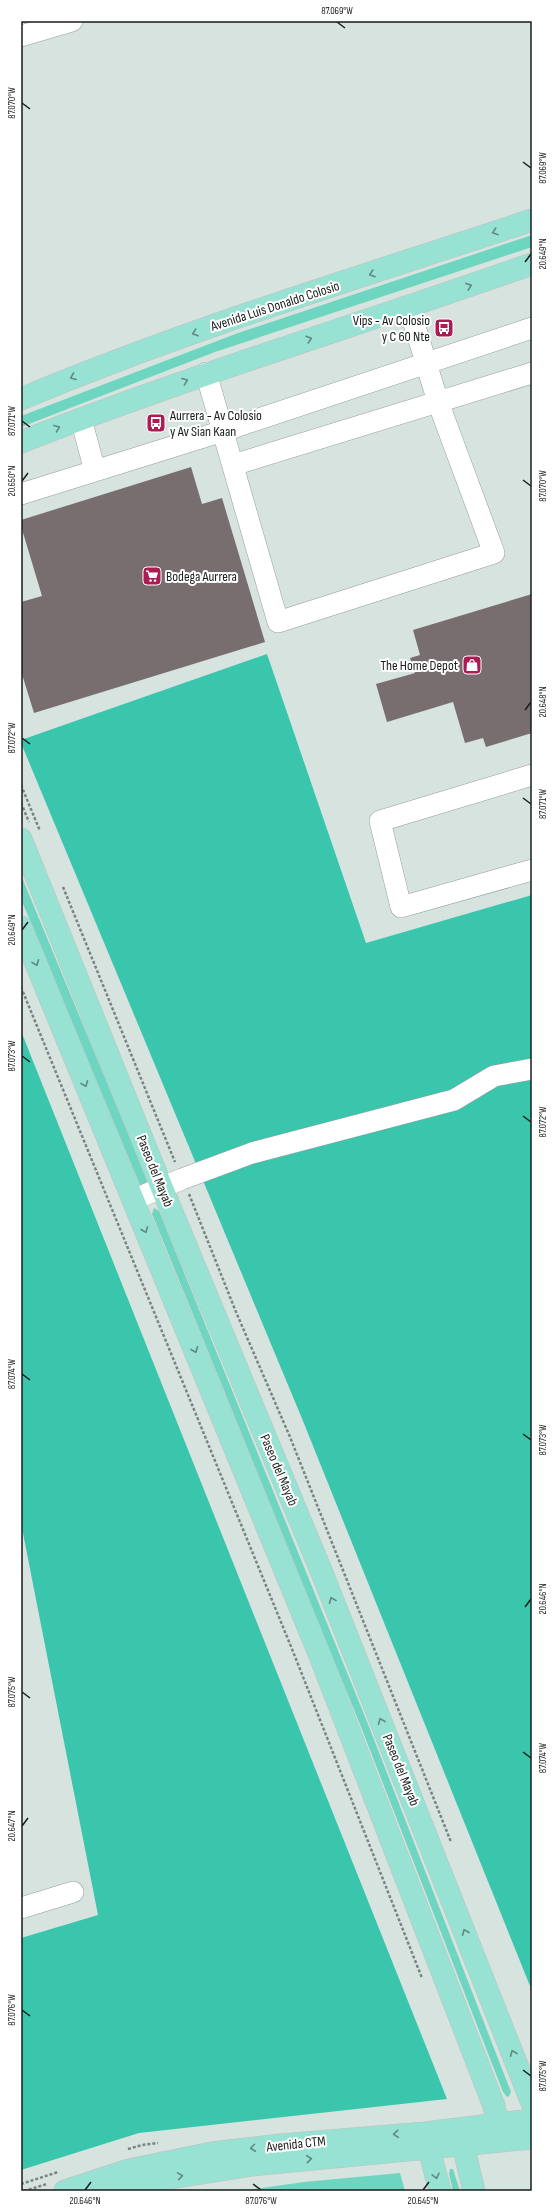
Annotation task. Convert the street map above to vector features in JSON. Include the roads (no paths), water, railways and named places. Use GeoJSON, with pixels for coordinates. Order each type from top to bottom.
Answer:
{"type":"FeatureCollection","features":[{"type":"Feature","properties":{"kind":"main road","name":"Avenida Luis Donaldo Colosio"},"geometry":{"type":"LineString","coordinates":[[21,399],[71,378],[194,333],[532,220]]}},
{"type":"Feature","properties":{"kind":"main road"},"geometry":{"type":"LineString","coordinates":[[21,442],[206,373],[409,307],[532,264]]}},
{"type":"Feature","properties":{"kind":"main road","name":"Paseo del Mayab"},"geometry":{"type":"LineString","coordinates":[[21,840],[162,1188],[330,1595],[532,2103]]}},
{"type":"Feature","properties":{"kind":"main road"},"geometry":{"type":"LineString","coordinates":[[21,927],[320,1656],[461,2016],[494,2106],[500,2133]]}},
{"type":"Feature","properties":{"kind":"main road","name":"Avenida CTM"},"geometry":{"type":"LineString","coordinates":[[500,2133],[532,2120]]}},
{"type":"Feature","properties":{"kind":"main road","name":"Avenida CTM"},"geometry":{"type":"LineString","coordinates":[[65,2191],[138,2182],[212,2153],[280,2145],[427,2141],[500,2133],[532,2138]]}},
{"type":"Feature","properties":{"kind":"main road"},"geometry":{"type":"LineString","coordinates":[[461,2137],[474,2191]]}},
{"type":"Feature","properties":{"kind":"main road"},"geometry":{"type":"LineString","coordinates":[[427,2141],[440,2191]]}},
{"type":"Feature","properties":{"kind":"street"},"geometry":{"type":"LineString","coordinates":[[21,36],[72,21]]}},
{"type":"Feature","properties":{"kind":"street"},"geometry":{"type":"LineString","coordinates":[[206,373],[278,622],[494,553],[438,402],[409,307]]}},
{"type":"Feature","properties":{"kind":"street"},"geometry":{"type":"LineString","coordinates":[[21,494],[223,431],[532,328]]}},
{"type":"Feature","properties":{"kind":"street"},"geometry":{"type":"LineString","coordinates":[[232,465],[532,373]]}},
{"type":"Feature","properties":{"kind":"street"},"geometry":{"type":"LineString","coordinates":[[80,419],[95,471]]}},
{"type":"Feature","properties":{"kind":"street"},"geometry":{"type":"LineString","coordinates":[[532,775],[380,821],[401,907],[532,870]]}},
{"type":"Feature","properties":{"kind":"street"},"geometry":{"type":"LineString","coordinates":[[133,1200],[252,1153],[454,1100],[494,1076],[532,1069]]}},
{"type":"Feature","properties":{"kind":"street"},"geometry":{"type":"LineString","coordinates":[[21,1908],[73,1892]]}},
{"type":"Feature","properties":{"kind":"place","name":"Vips - Av Colosio y C 60 Nte"},"geometry":{"type":"Point","coordinates":[444,328]}},
{"type":"Feature","properties":{"kind":"place","name":"Aurrera - Av Colosio y Av Sian Kaan"},"geometry":{"type":"Point","coordinates":[156,423]}},
{"type":"Feature","properties":{"kind":"place","name":"Bodega Aurrera"},"geometry":{"type":"Point","coordinates":[152,576]}},
{"type":"Feature","properties":{"kind":"place","name":"The Home Depot"},"geometry":{"type":"Point","coordinates":[472,665]}}]}
